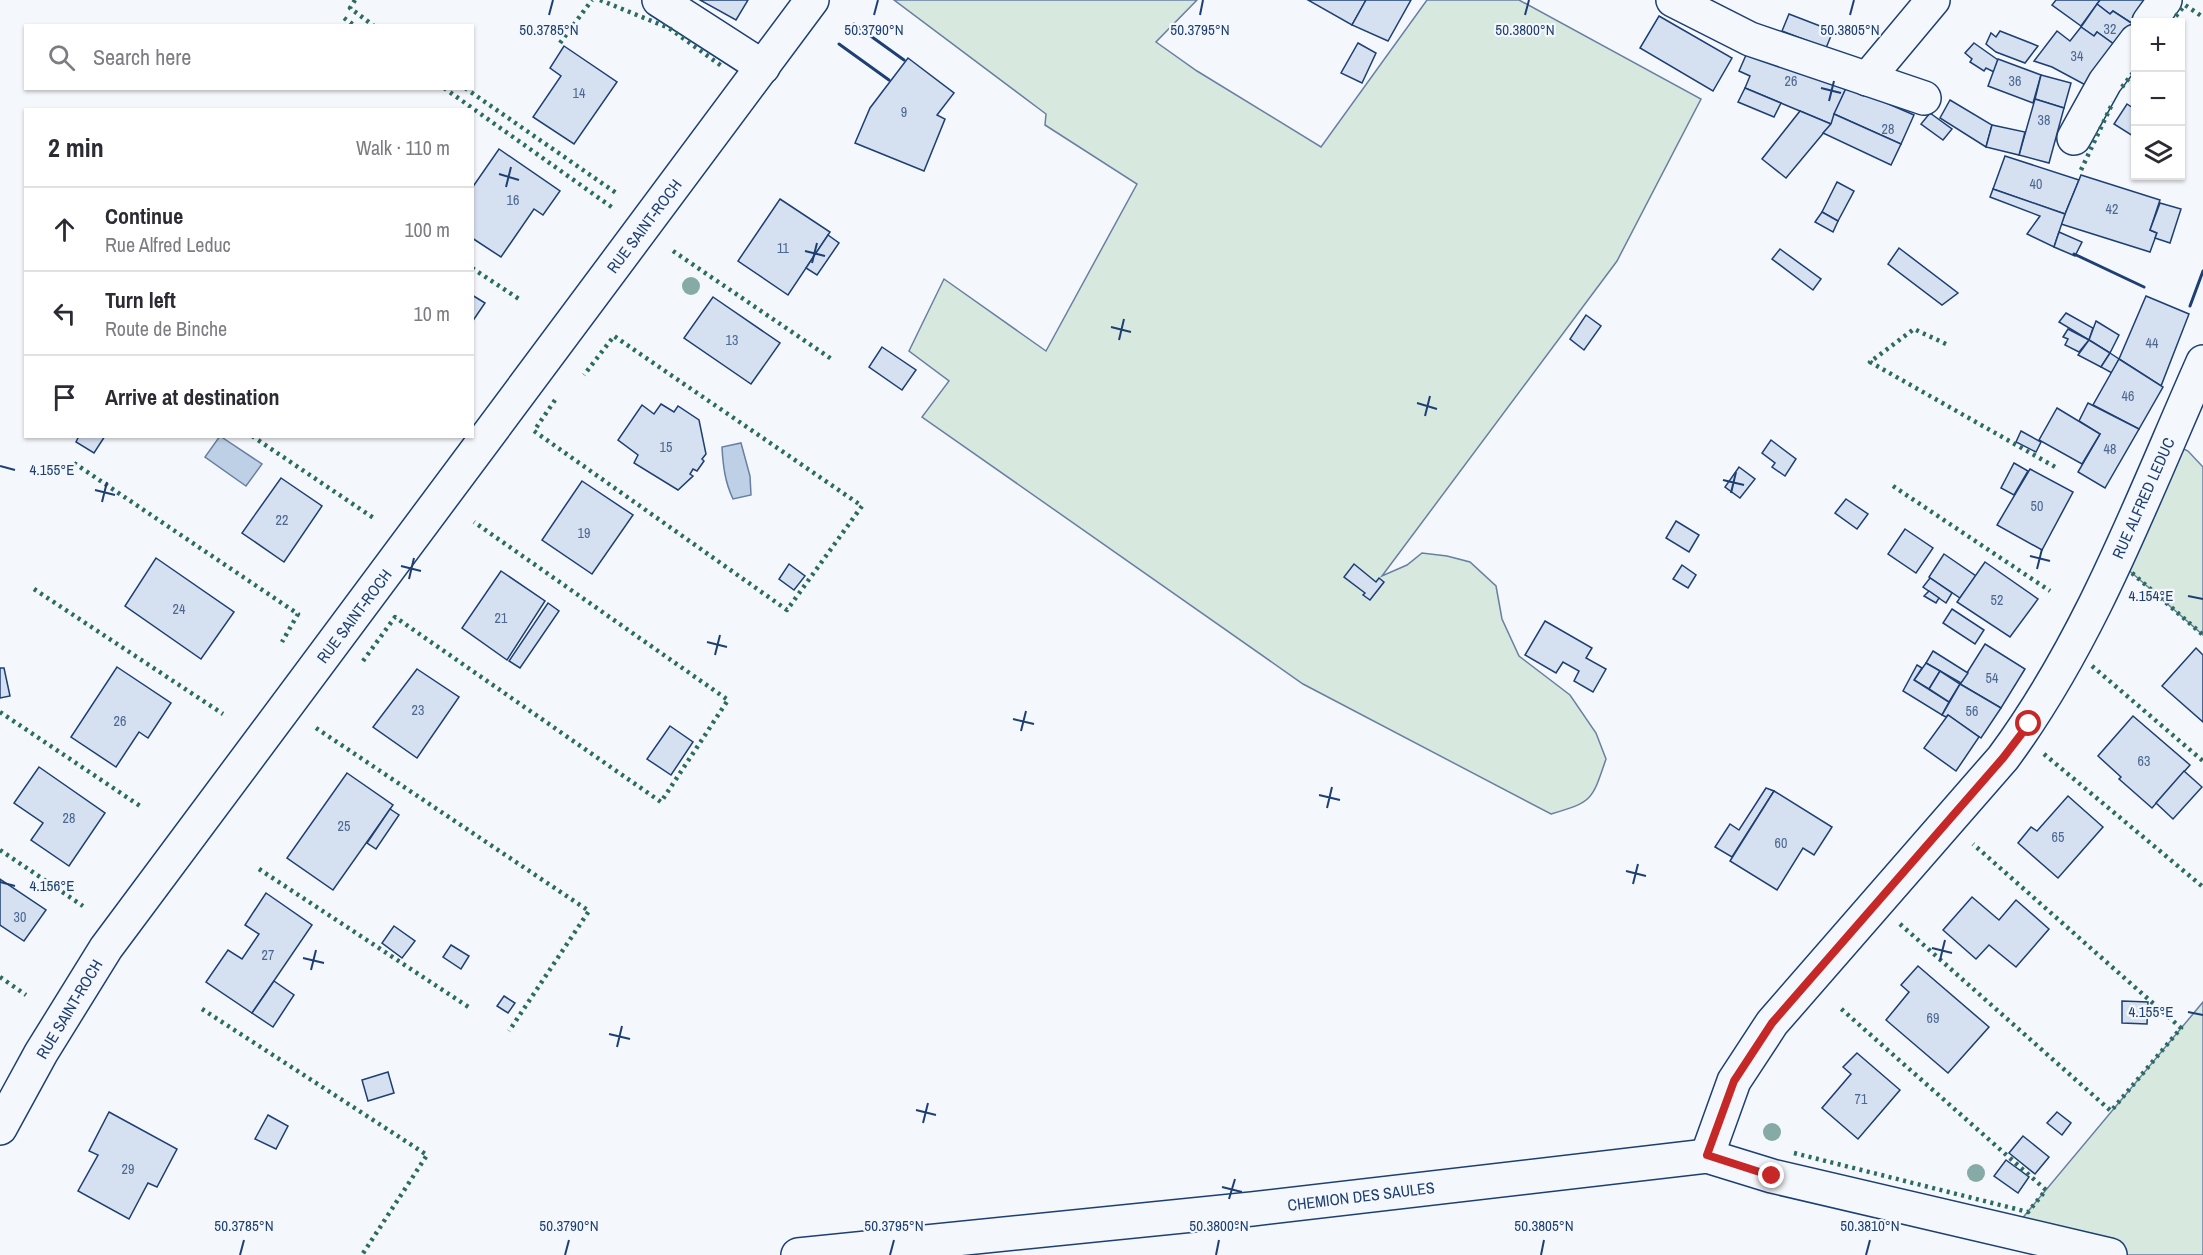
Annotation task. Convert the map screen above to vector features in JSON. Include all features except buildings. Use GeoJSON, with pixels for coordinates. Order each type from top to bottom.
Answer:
{"type":"FeatureCollection","features":[{"type":"Feature","properties":{"kind":"street"},"geometry":{"type":"LineString","coordinates":[[660,0],[763,67]]}},
{"type":"Feature","properties":{"kind":"street","name":"RUE SAINT-ROCH"},"geometry":{"type":"LineString","coordinates":[[0,1128],[41,1053],[106,948],[812,0]]}},
{"type":"Feature","properties":{"kind":"street"},"geometry":{"type":"LineString","coordinates":[[1673,0],[1750,39],[1924,98]]}},
{"type":"Feature","properties":{"kind":"street"},"geometry":{"type":"LineString","coordinates":[[1867,79],[1933,0]]}},
{"type":"Feature","properties":{"kind":"street"},"geometry":{"type":"LineString","coordinates":[[2152,18],[2165,0]]}},
{"type":"Feature","properties":{"kind":"street"},"geometry":{"type":"LineString","coordinates":[[2074,138],[2105,82],[2131,48]]}},
{"type":"Feature","properties":{"kind":"street","name":"RUE ALFRED LEDUC"},"geometry":{"type":"LineString","coordinates":[[1707,1155],[1734,1081],[1772,1023],[2003,758],[2029,724],[2095,605],[2203,362]]}},
{"type":"Feature","properties":{"kind":"street"},"geometry":{"type":"LineString","coordinates":[[1707,1155],[1772,1176],[2110,1255]]}},
{"type":"Feature","properties":{"kind":"street","name":"CHEMION DES SAULES"},"geometry":{"type":"LineString","coordinates":[[798,1255],[1240,1210],[1707,1155]]}},
{"type":"Feature","properties":{"kind":"shaded area"},"geometry":{"type":"Polygon","coordinates":[[[894,0],[1197,0],[1156,42],[1197,71],[1321,147],[1427,0],[1519,0],[1701,99],[1617,261],[1382,576],[1407,565],[1422,553],[1470,562],[1496,586],[1502,619],[1519,656],[1570,695],[1596,733],[1606,759],[1594,791],[1589,797],[1575,806],[1551,814],[1303,684],[922,417],[949,381],[909,351],[944,279],[1046,351],[1137,184],[1045,125],[1046,114],[894,0]]]}},
{"type":"Feature","properties":{"kind":"shaded area"},"geometry":{"type":"Polygon","coordinates":[[[2168,441],[2188,451],[2203,467],[2203,635],[2115,561],[2168,441]]]}},
{"type":"Feature","properties":{"kind":"shaded area"},"geometry":{"type":"Polygon","coordinates":[[[2203,1002],[2203,1255],[2110,1255],[2010,1233],[2203,1002]]]}},
{"type":"Feature","properties":{"kind":"water"},"geometry":{"type":"Polygon","coordinates":[[[219,438],[223,438],[262,464],[246,486],[205,457],[219,438]]]}},
{"type":"Feature","properties":{"kind":"water"},"geometry":{"type":"Polygon","coordinates":[[[741,443],[750,476],[751,495],[733,499],[725,474],[722,447],[741,443]]]}},
{"type":"Feature","properties":{"kind":"hedge"},"geometry":{"type":"LineString","coordinates":[[355,0],[350,8],[371,24]]}},
{"type":"Feature","properties":{"kind":"hedge"},"geometry":{"type":"LineString","coordinates":[[560,43],[592,0]]}},
{"type":"Feature","properties":{"kind":"hedge"},"geometry":{"type":"LineString","coordinates":[[600,0],[669,28],[723,67]]}},
{"type":"Feature","properties":{"kind":"hedge"},"geometry":{"type":"LineString","coordinates":[[2174,18],[2185,5],[2203,17]]}},
{"type":"Feature","properties":{"kind":"hedge"},"geometry":{"type":"LineString","coordinates":[[344,18],[352,24]]}},
{"type":"Feature","properties":{"kind":"hedge"},"geometry":{"type":"LineString","coordinates":[[2122,87],[2134,72]]}},
{"type":"Feature","properties":{"kind":"hedge"},"geometry":{"type":"LineString","coordinates":[[447,90],[472,108]]}},
{"type":"Feature","properties":{"kind":"hedge"},"geometry":{"type":"LineString","coordinates":[[468,90],[619,195]]}},
{"type":"Feature","properties":{"kind":"hedge"},"geometry":{"type":"LineString","coordinates":[[2081,170],[2113,102]]}},
{"type":"Feature","properties":{"kind":"hedge"},"geometry":{"type":"LineString","coordinates":[[474,109],[613,208]]}},
{"type":"Feature","properties":{"kind":"hedge"},"geometry":{"type":"LineString","coordinates":[[673,251],[833,360]]}},
{"type":"Feature","properties":{"kind":"hedge"},"geometry":{"type":"LineString","coordinates":[[474,269],[519,299]]}},
{"type":"Feature","properties":{"kind":"hedge"},"geometry":{"type":"LineString","coordinates":[[1946,344],[1914,329],[1870,362],[2057,468]]}},
{"type":"Feature","properties":{"kind":"hedge"},"geometry":{"type":"LineString","coordinates":[[555,400],[534,431],[787,610],[862,506],[614,336],[584,375]]}},
{"type":"Feature","properties":{"kind":"hedge"},"geometry":{"type":"LineString","coordinates":[[255,438],[375,519]]}},
{"type":"Feature","properties":{"kind":"hedge"},"geometry":{"type":"LineString","coordinates":[[74,463],[298,614],[282,642]]}},
{"type":"Feature","properties":{"kind":"hedge"},"geometry":{"type":"LineString","coordinates":[[1893,486],[2050,591]]}},
{"type":"Feature","properties":{"kind":"hedge"},"geometry":{"type":"LineString","coordinates":[[363,661],[395,617],[661,802],[728,700],[474,522]]}},
{"type":"Feature","properties":{"kind":"hedge"},"geometry":{"type":"LineString","coordinates":[[2132,573],[2203,635]]}},
{"type":"Feature","properties":{"kind":"hedge"},"geometry":{"type":"LineString","coordinates":[[34,589],[223,714]]}},
{"type":"Feature","properties":{"kind":"hedge"},"geometry":{"type":"LineString","coordinates":[[2092,666],[2203,761]]}},
{"type":"Feature","properties":{"kind":"hedge"},"geometry":{"type":"LineString","coordinates":[[0,712],[140,806]]}},
{"type":"Feature","properties":{"kind":"hedge"},"geometry":{"type":"LineString","coordinates":[[316,728],[589,911],[509,1031]]}},
{"type":"Feature","properties":{"kind":"hedge"},"geometry":{"type":"LineString","coordinates":[[2044,754],[2203,887]]}},
{"type":"Feature","properties":{"kind":"hedge"},"geometry":{"type":"LineString","coordinates":[[1900,924],[2111,1111],[2181,1028],[1973,844]]}},
{"type":"Feature","properties":{"kind":"hedge"},"geometry":{"type":"LineString","coordinates":[[0,850],[83,906]]}},
{"type":"Feature","properties":{"kind":"hedge"},"geometry":{"type":"LineString","coordinates":[[259,869],[470,1008]]}},
{"type":"Feature","properties":{"kind":"hedge"},"geometry":{"type":"LineString","coordinates":[[0,977],[26,995]]}},
{"type":"Feature","properties":{"kind":"hedge"},"geometry":{"type":"LineString","coordinates":[[1794,1153],[2028,1212],[2046,1190],[1838,1006]]}},
{"type":"Feature","properties":{"kind":"hedge"},"geometry":{"type":"LineString","coordinates":[[202,1009],[427,1155],[362,1255]]}},
{"type":"Feature","properties":{"kind":"wall"},"geometry":{"type":"LineString","coordinates":[[854,24],[904,60]]}},
{"type":"Feature","properties":{"kind":"wall"},"geometry":{"type":"LineString","coordinates":[[839,44],[889,80]]}},
{"type":"Feature","properties":{"kind":"wall"},"geometry":{"type":"LineString","coordinates":[[2074,254],[2144,287]]}},
{"type":"Feature","properties":{"kind":"wall"},"geometry":{"type":"LineString","coordinates":[[2190,306],[2203,271]]}},
{"type":"Feature","properties":{"kind":"route"},"geometry":{"type":"LineString","coordinates":[[1772,1176],[1707,1155],[1734,1081],[1772,1023],[2003,758],[2029,724]]}}]}
